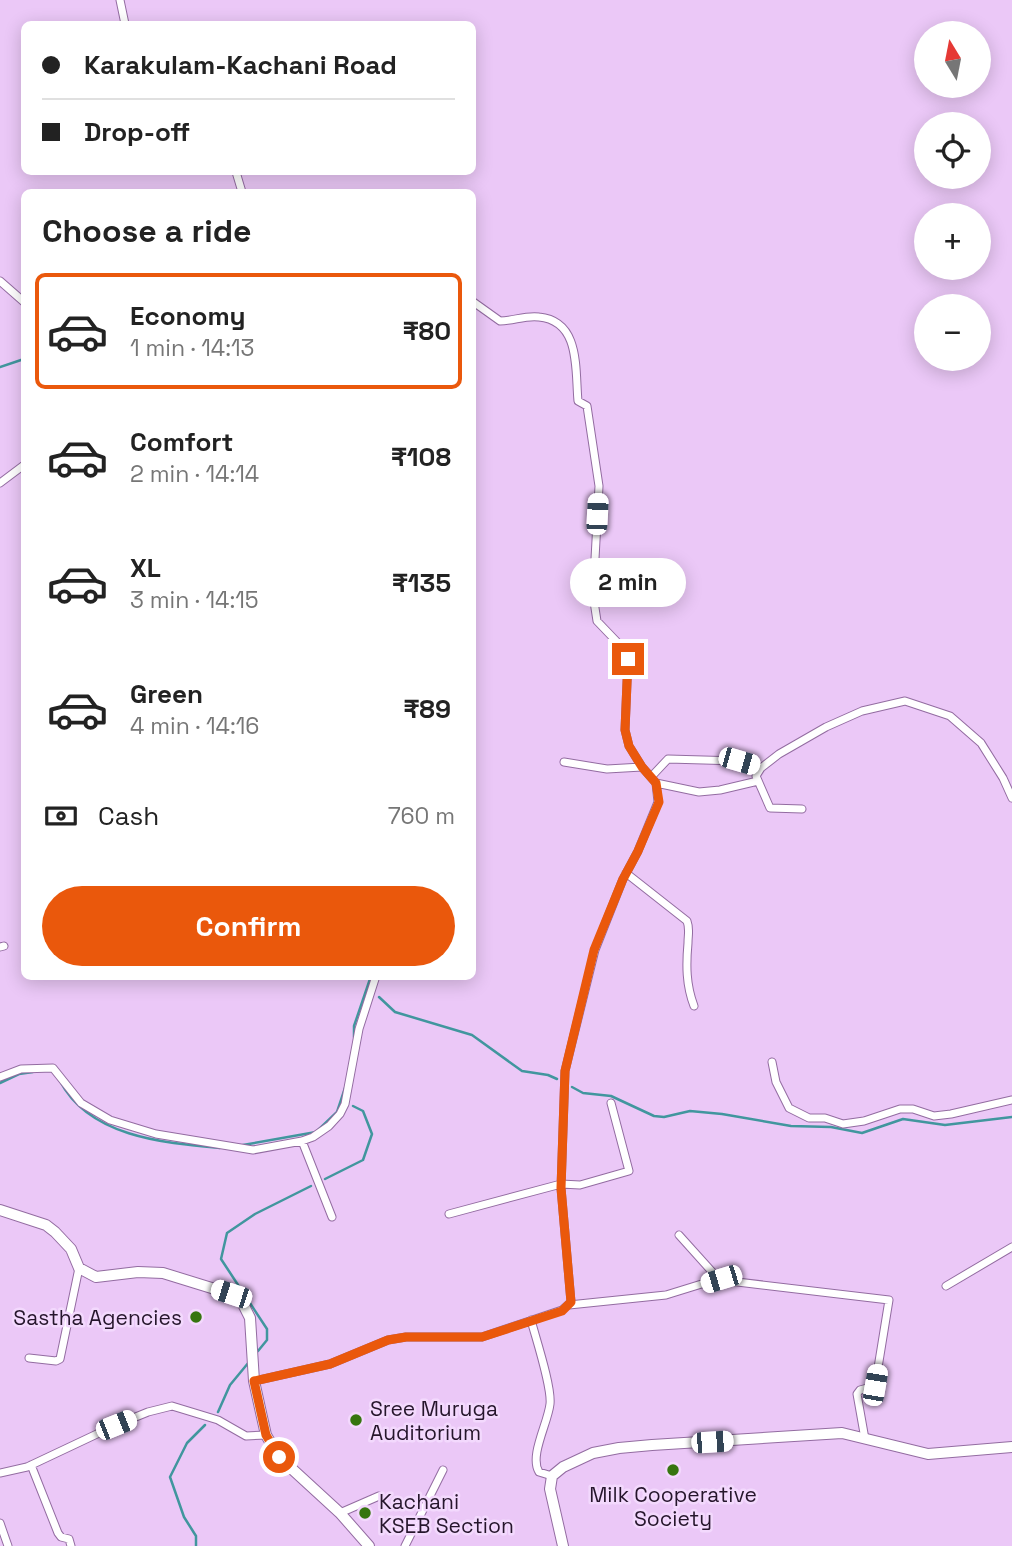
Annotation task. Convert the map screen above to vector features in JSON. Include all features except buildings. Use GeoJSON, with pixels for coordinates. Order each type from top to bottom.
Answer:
{"type":"FeatureCollection","features":[{"type":"Feature","properties":{"kind":"main road"},"geometry":{"type":"LineString","coordinates":[[0,1210],[46,1226],[55,1232],[71,1249],[79,1268],[96,1277],[138,1272],[163,1273],[237,1296],[246,1307],[250,1318],[254,1381],[266,1435],[279,1457],[340,1513],[369,1546]]}},
{"type":"Feature","properties":{"kind":"main road"},"geometry":{"type":"LineString","coordinates":[[563,1546],[550,1489],[552,1476],[563,1467],[593,1453],[619,1448],[842,1433],[928,1454],[1012,1447]]}},
{"type":"Feature","properties":{"kind":"street"},"geometry":{"type":"LineString","coordinates":[[120,0],[124,21]]}},
{"type":"Feature","properties":{"kind":"street"},"geometry":{"type":"LineString","coordinates":[[0,281],[21,299]]}},
{"type":"Feature","properties":{"kind":"street"},"geometry":{"type":"LineString","coordinates":[[254,1381],[330,1364],[388,1340],[406,1337],[482,1337],[562,1311],[569,1305],[571,1298],[561,1184],[565,1071],[594,950],[659,802],[654,780],[629,746],[625,730],[628,659],[619,644],[597,621],[593,595],[599,486],[587,406],[578,401],[571,338],[560,324],[552,319],[528,317],[500,321],[476,304]]}},
{"type":"Feature","properties":{"kind":"street"},"geometry":{"type":"LineString","coordinates":[[0,483],[21,467]]}},
{"type":"Feature","properties":{"kind":"street"},"geometry":{"type":"LineString","coordinates":[[802,809],[770,808],[756,776],[761,768],[825,727],[862,711],[905,701],[950,716],[981,743],[1012,798]]}},
{"type":"Feature","properties":{"kind":"street"},"geometry":{"type":"LineString","coordinates":[[654,780],[668,759],[739,761],[761,768]]}},
{"type":"Feature","properties":{"kind":"street"},"geometry":{"type":"LineString","coordinates":[[564,762],[607,769],[642,767]]}},
{"type":"Feature","properties":{"kind":"street"},"geometry":{"type":"LineString","coordinates":[[654,780],[699,792],[758,781]]}},
{"type":"Feature","properties":{"kind":"street"},"geometry":{"type":"LineString","coordinates":[[626,873],[687,921],[690,928],[688,990],[694,1006]]}},
{"type":"Feature","properties":{"kind":"street"},"geometry":{"type":"LineString","coordinates":[[0,1077],[21,1069],[53,1068],[82,1103],[110,1120],[156,1134],[253,1150],[302,1141],[330,1126],[345,1104],[359,1029],[375,980]]}},
{"type":"Feature","properties":{"kind":"street"},"geometry":{"type":"LineString","coordinates":[[772,1062],[776,1082],[789,1108],[808,1118],[825,1118],[844,1124],[864,1121],[900,1109],[914,1109],[934,1116],[1012,1100]]}},
{"type":"Feature","properties":{"kind":"street"},"geometry":{"type":"LineString","coordinates":[[449,1214],[561,1184],[580,1185],[629,1171],[611,1103]]}},
{"type":"Feature","properties":{"kind":"street"},"geometry":{"type":"LineString","coordinates":[[302,1141],[332,1217]]}},
{"type":"Feature","properties":{"kind":"street"},"geometry":{"type":"LineString","coordinates":[[679,1235],[721,1279]]}},
{"type":"Feature","properties":{"kind":"street"},"geometry":{"type":"LineString","coordinates":[[946,1286],[1012,1247]]}},
{"type":"Feature","properties":{"kind":"street"},"geometry":{"type":"LineString","coordinates":[[29,1359],[60,1359],[79,1268]]}},
{"type":"Feature","properties":{"kind":"street"},"geometry":{"type":"LineString","coordinates":[[569,1305],[666,1295],[721,1279],[846,1297],[889,1300],[875,1386],[860,1390],[857,1394],[865,1439]]}},
{"type":"Feature","properties":{"kind":"street"},"geometry":{"type":"LineString","coordinates":[[531,1320],[550,1400],[536,1468],[539,1472],[552,1476]]}},
{"type":"Feature","properties":{"kind":"street"},"geometry":{"type":"LineString","coordinates":[[0,1473],[13,1472],[31,1465],[116,1425],[172,1406],[218,1420],[246,1436],[266,1435]]}},
{"type":"Feature","properties":{"kind":"street"},"geometry":{"type":"LineString","coordinates":[[31,1465],[58,1533],[69,1540],[71,1546]]}},
{"type":"Feature","properties":{"kind":"street"},"geometry":{"type":"LineString","coordinates":[[405,1546],[443,1470]]}},
{"type":"Feature","properties":{"kind":"street"},"geometry":{"type":"LineString","coordinates":[[340,1513],[379,1496]]}},
{"type":"Feature","properties":{"kind":"street"},"geometry":{"type":"LineString","coordinates":[[0,1523],[8,1546]]}},
{"type":"Feature","properties":{"kind":"waterway"},"geometry":{"type":"LineString","coordinates":[[0,367],[21,360]]}},
{"type":"Feature","properties":{"kind":"waterway"},"geometry":{"type":"LineString","coordinates":[[354,1037],[354,1026],[370,980]]}},
{"type":"Feature","properties":{"kind":"waterway"},"geometry":{"type":"LineString","coordinates":[[379,997],[395,1012],[472,1035],[522,1071],[557,1079]]}},
{"type":"Feature","properties":{"kind":"waterway"},"geometry":{"type":"LineString","coordinates":[[0,1083],[19,1074],[33,1072]]}},
{"type":"Feature","properties":{"kind":"waterway"},"geometry":{"type":"LineString","coordinates":[[60,1081],[73,1100],[89,1114],[130,1134],[220,1148]]}},
{"type":"Feature","properties":{"kind":"waterway"},"geometry":{"type":"LineString","coordinates":[[572,1087],[583,1093],[611,1096],[654,1116],[664,1117],[690,1111],[862,1133],[903,1119],[945,1125],[1012,1117]]}},
{"type":"Feature","properties":{"kind":"waterway"},"geometry":{"type":"LineString","coordinates":[[243,1145],[316,1132],[337,1112],[345,1088]]}},
{"type":"Feature","properties":{"kind":"waterway"},"geometry":{"type":"LineString","coordinates":[[325,1179],[363,1160],[372,1134],[363,1111],[353,1106]]}},
{"type":"Feature","properties":{"kind":"waterway"},"geometry":{"type":"LineString","coordinates":[[258,1351],[267,1340],[267,1329],[221,1259],[227,1233],[255,1214],[311,1186]]}},
{"type":"Feature","properties":{"kind":"waterway"},"geometry":{"type":"LineString","coordinates":[[218,1412],[230,1385],[249,1362]]}},
{"type":"Feature","properties":{"kind":"waterway"},"geometry":{"type":"LineString","coordinates":[[196,1546],[196,1536],[184,1517],[170,1477],[187,1443],[205,1425]]}},
{"type":"Feature","properties":{"kind":"place","name":"Sastha Agencies"},"geometry":{"type":"Point","coordinates":[196,1317]}},
{"type":"Feature","properties":{"kind":"place","name":"Sree Muruga Auditorium"},"geometry":{"type":"Point","coordinates":[356,1420]}},
{"type":"Feature","properties":{"kind":"place","name":"Milk Cooperative Society"},"geometry":{"type":"Point","coordinates":[673,1470]}},
{"type":"Feature","properties":{"kind":"place","name":"Kachani KSEB Section"},"geometry":{"type":"Point","coordinates":[365,1513]}},
{"type":"Feature","properties":{"kind":"route"},"geometry":{"type":"LineString","coordinates":[[279,1457],[266,1435],[254,1381],[317,1368],[395,1339],[489,1336],[562,1311],[571,1302],[561,1188],[565,1071],[594,950],[659,802],[656,783],[629,746],[625,730],[628,659]]}}]}
